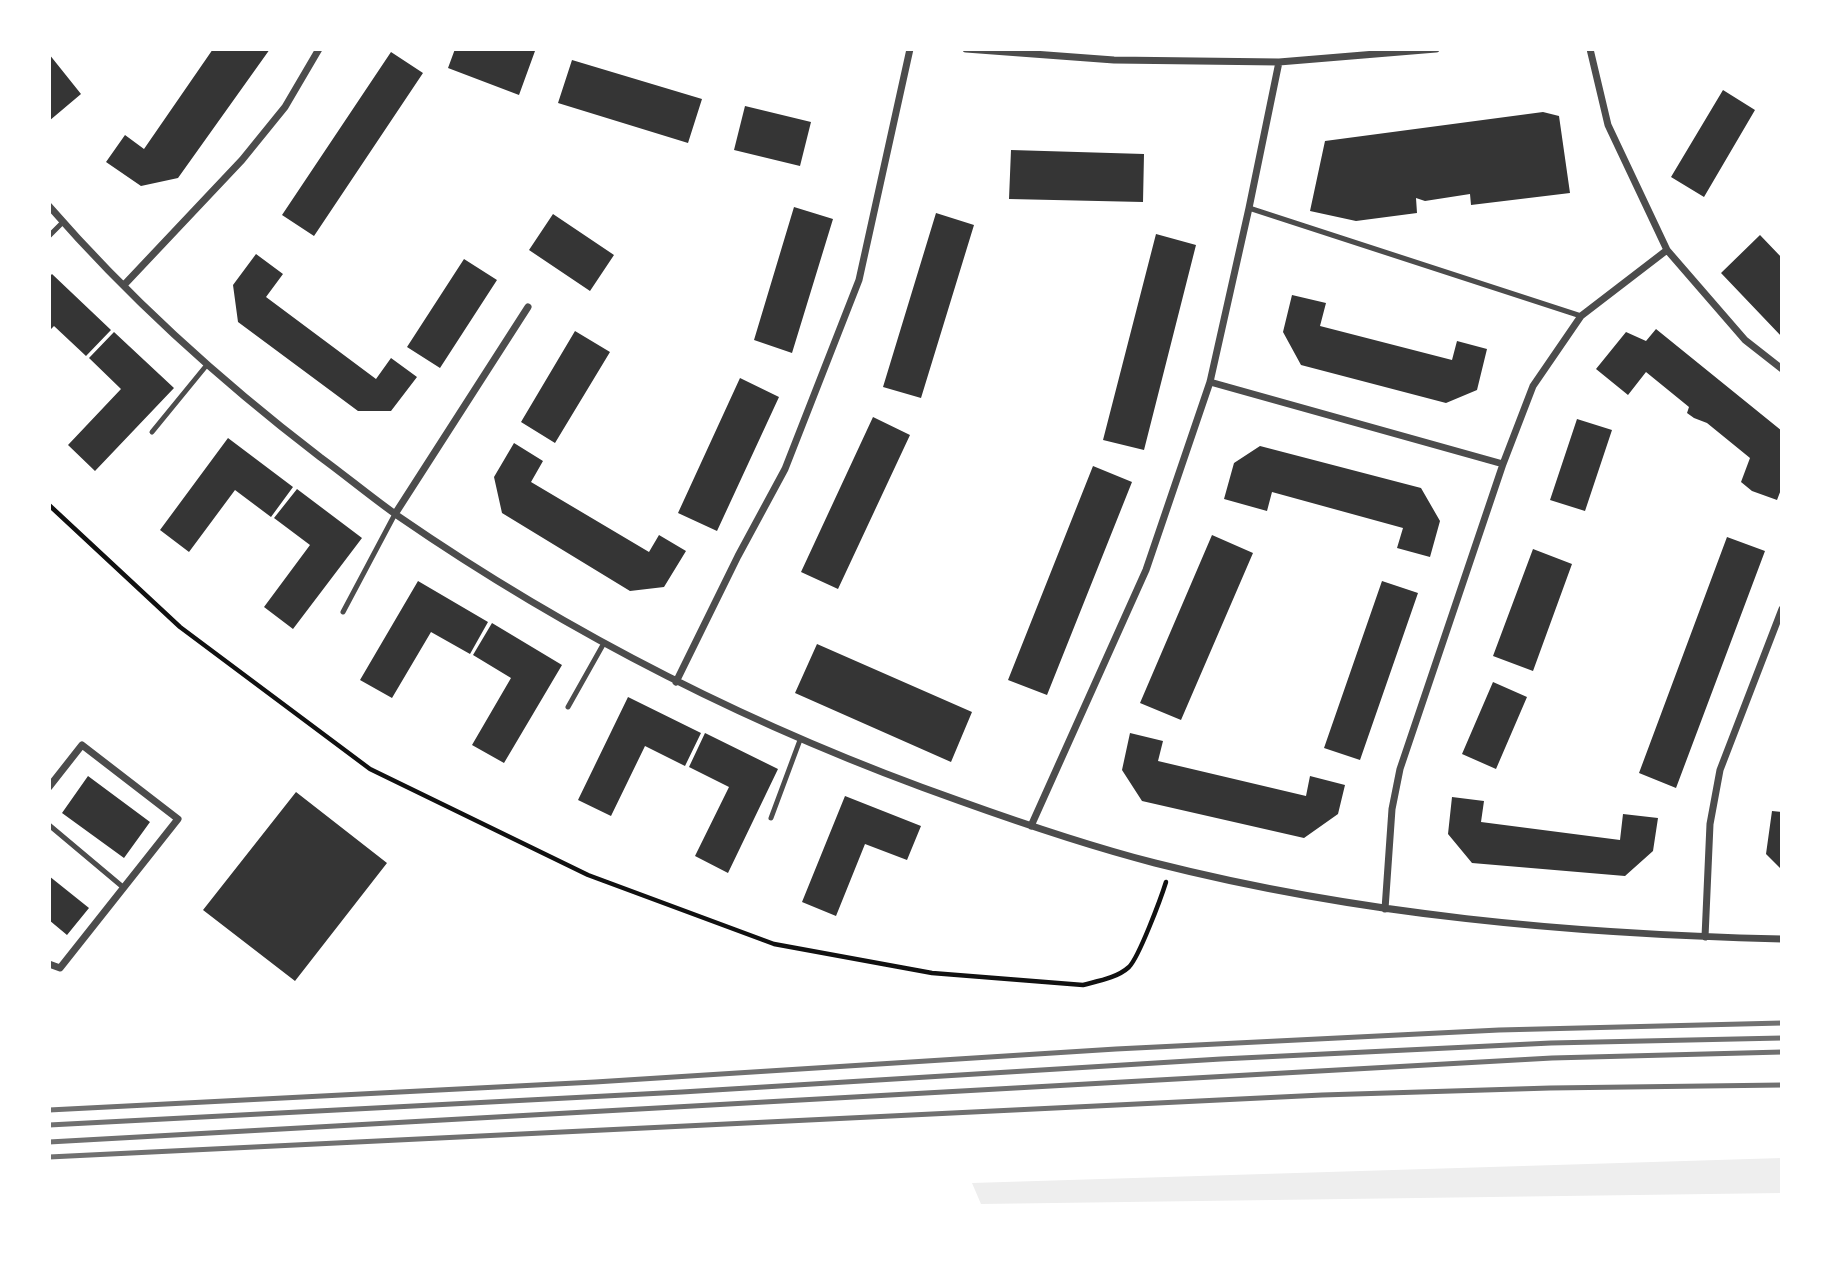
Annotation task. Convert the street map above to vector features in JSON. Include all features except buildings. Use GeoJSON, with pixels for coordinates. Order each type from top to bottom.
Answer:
{"type":"FeatureCollection","features":[{"type":"Feature","properties":{"kind":"street"},"geometry":{"type":"LineString","coordinates":[[124,285],[259,139],[285,107],[319,49]]}},
{"type":"Feature","properties":{"kind":"street"},"geometry":{"type":"LineString","coordinates":[[676,682],[738,555],[786,469],[859,280],[910,49]]}},
{"type":"Feature","properties":{"kind":"street"},"geometry":{"type":"LineString","coordinates":[[966,49],[1114,60],[1279,62],[1436,49]]}},
{"type":"Feature","properties":{"kind":"street"},"geometry":{"type":"LineString","coordinates":[[1590,49],[1608,125],[1667,250],[1745,341],[1782,369]]}},
{"type":"Feature","properties":{"kind":"street"},"geometry":{"type":"LineString","coordinates":[[1031,826],[1146,570],[1210,382],[1250,208],[1279,62]]}},
{"type":"Feature","properties":{"kind":"street"},"geometry":{"type":"LineString","coordinates":[[49,206],[206,366],[395,514],[492,578],[604,643],[676,682],[800,740],[880,773],[1031,826],[1171,867],[1385,909],[1531,926],[1782,939]]}},
{"type":"Feature","properties":{"kind":"street"},"geometry":{"type":"LineString","coordinates":[[1385,909],[1392,809],[1400,769],[1503,464],[1533,386],[1581,316],[1667,250]]}},
{"type":"Feature","properties":{"kind":"street"},"geometry":{"type":"LineString","coordinates":[[395,514],[528,307]]}},
{"type":"Feature","properties":{"kind":"street"},"geometry":{"type":"LineString","coordinates":[[1210,382],[1503,464]]}},
{"type":"Feature","properties":{"kind":"street"},"geometry":{"type":"LineString","coordinates":[[1706,937],[1710,824],[1720,770],[1782,609]]}},
{"type":"Feature","properties":{"kind":"street"},"geometry":{"type":"LineString","coordinates":[[49,787],[82,745],[178,819],[60,968],[49,964]]}},
{"type":"Feature","properties":{"kind":"lane"},"geometry":{"type":"LineString","coordinates":[[1250,208],[1581,316]]}},
{"type":"Feature","properties":{"kind":"lane"},"geometry":{"type":"LineString","coordinates":[[49,236],[63,222]]}},
{"type":"Feature","properties":{"kind":"lane"},"geometry":{"type":"LineString","coordinates":[[152,432],[206,366]]}},
{"type":"Feature","properties":{"kind":"lane"},"geometry":{"type":"LineString","coordinates":[[343,612],[395,514]]}},
{"type":"Feature","properties":{"kind":"lane"},"geometry":{"type":"LineString","coordinates":[[568,707],[604,643]]}},
{"type":"Feature","properties":{"kind":"lane"},"geometry":{"type":"LineString","coordinates":[[771,817],[800,740]]}},
{"type":"Feature","properties":{"kind":"lane"},"geometry":{"type":"LineString","coordinates":[[49,825],[124,888]]}},
{"type":"Feature","properties":{"kind":"path"},"geometry":{"type":"LineString","coordinates":[[49,505],[180,626],[370,769],[588,875],[774,944],[932,973],[1083,985],[1107,979],[1129,967],[1159,906],[1171,867]]}},
{"type":"Feature","properties":{"kind":"shaded area"},"geometry":{"type":"Polygon","coordinates":[[[1782,1158],[1782,1193],[981,1204],[972,1183],[1782,1158]]]}},
{"type":"Feature","properties":{"kind":"railway"},"geometry":{"type":"LineString","coordinates":[[49,1110],[595,1082],[1116,1049],[1499,1030],[1782,1023]]}},
{"type":"Feature","properties":{"kind":"railway"},"geometry":{"type":"LineString","coordinates":[[49,1125],[682,1092],[1221,1059],[1551,1043],[1782,1038]]}},
{"type":"Feature","properties":{"kind":"railway"},"geometry":{"type":"LineString","coordinates":[[49,1142],[1552,1058],[1782,1052]]}},
{"type":"Feature","properties":{"kind":"railway"},"geometry":{"type":"LineString","coordinates":[[49,1157],[1322,1095],[1782,1085]]}}]}
